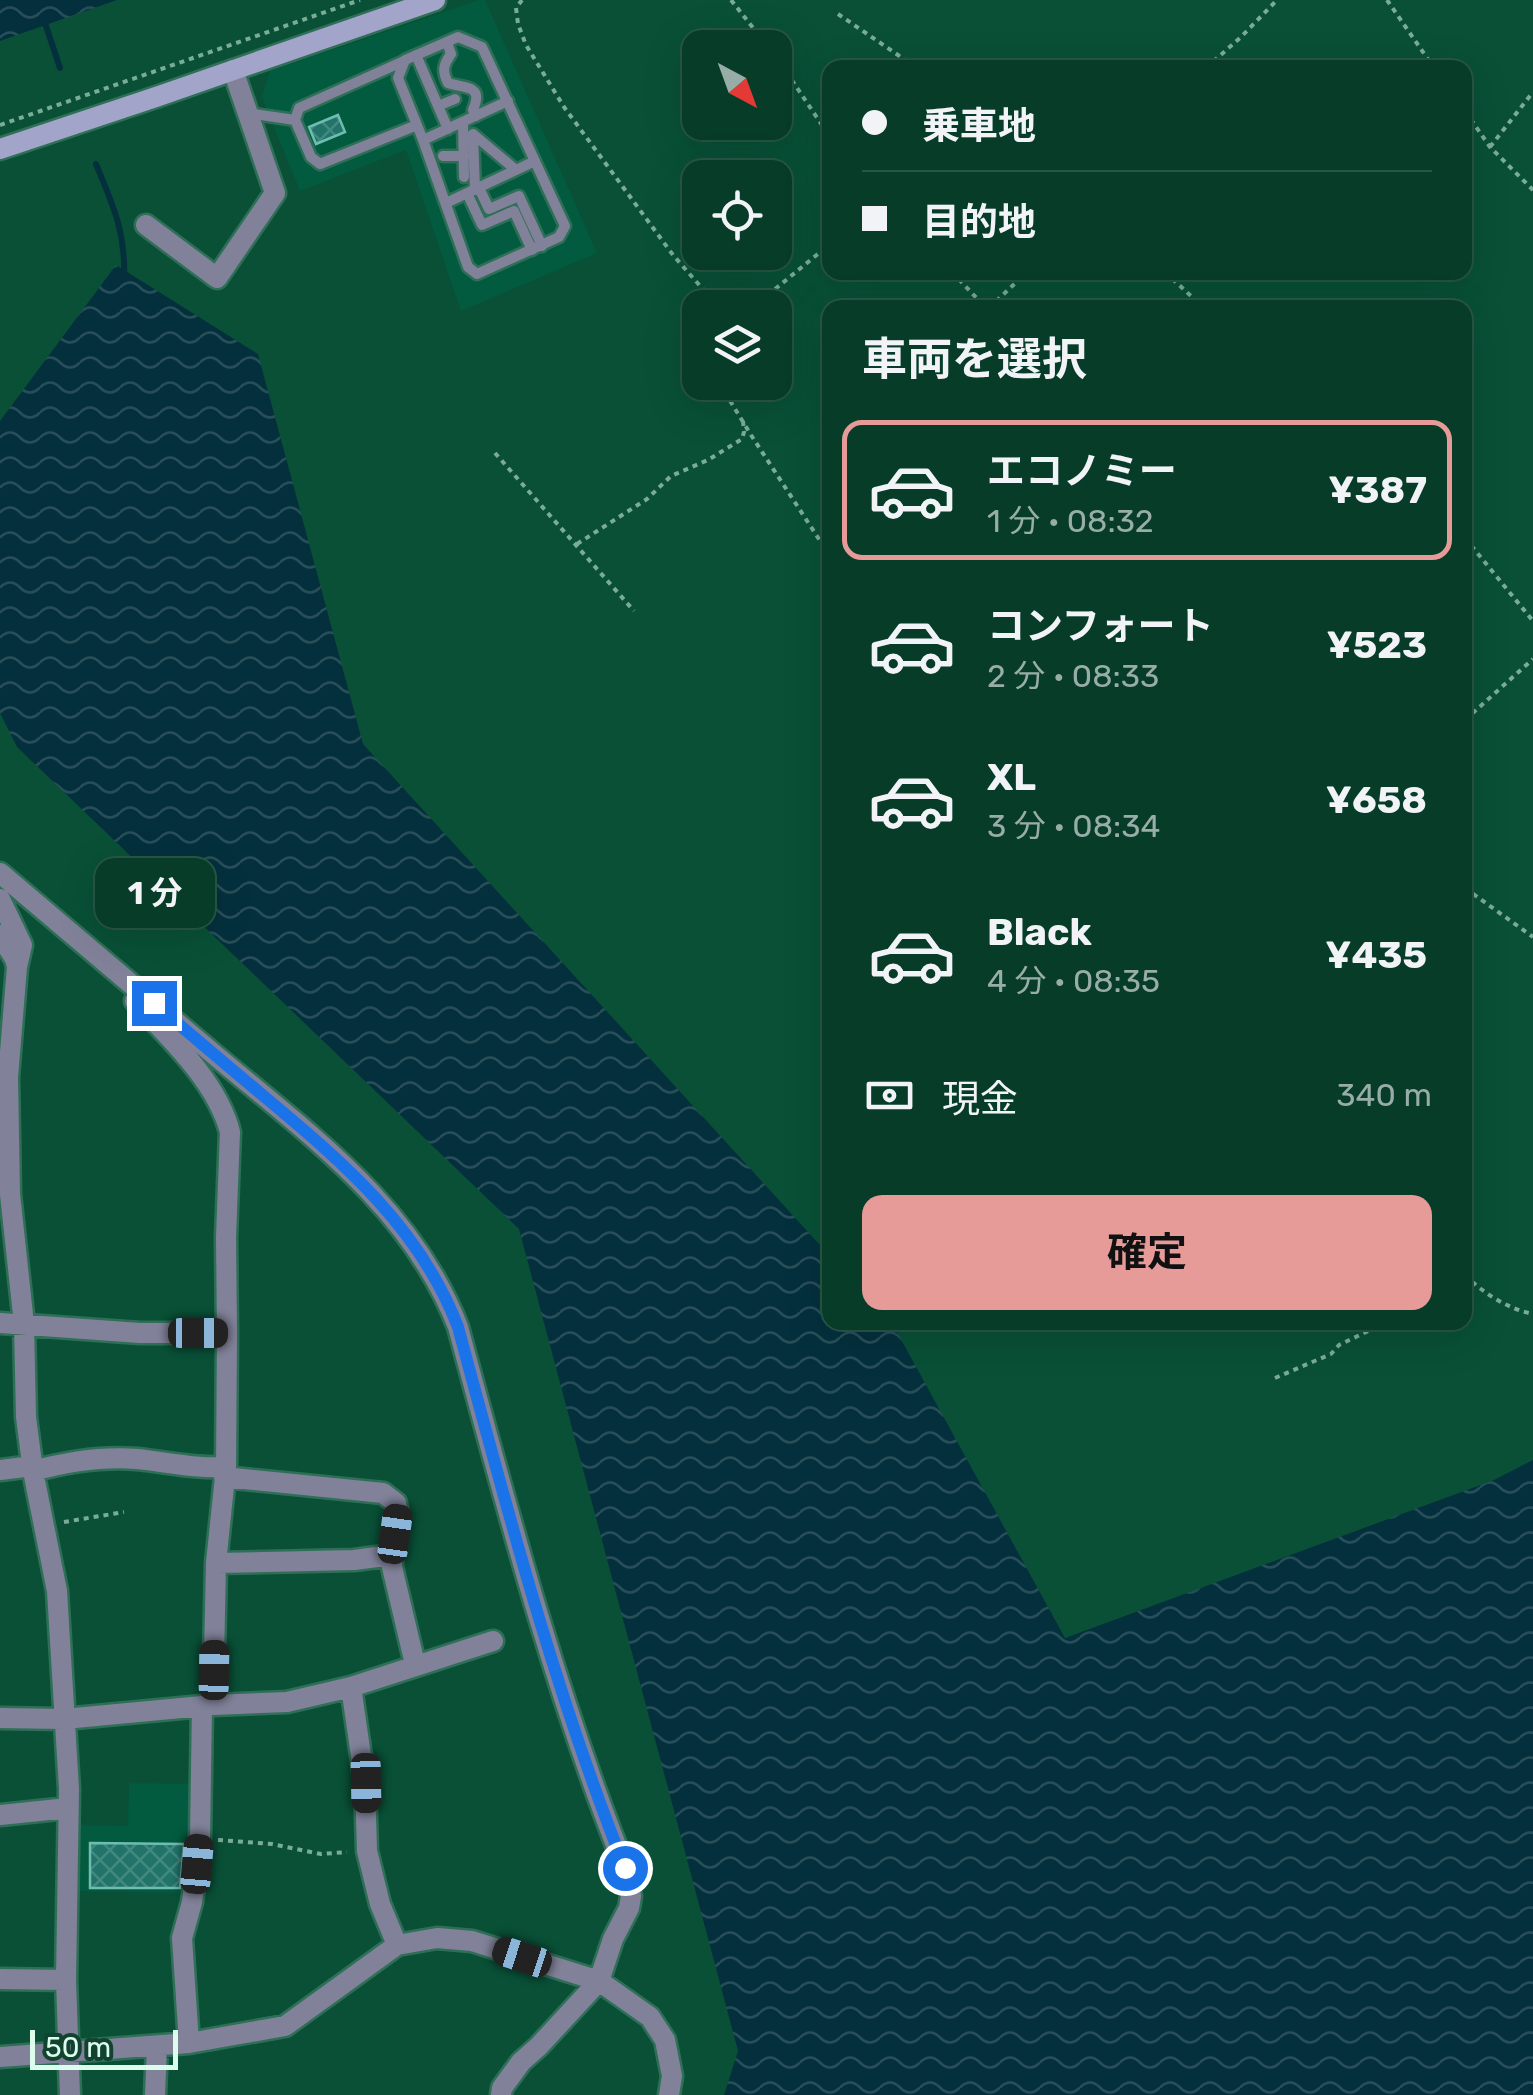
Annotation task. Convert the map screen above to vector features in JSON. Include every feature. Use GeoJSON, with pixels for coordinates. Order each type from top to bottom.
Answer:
{"type":"FeatureCollection","features":[{"type":"Feature","properties":{"kind":"street"},"geometry":{"type":"LineString","coordinates":[[0,148],[435,0]]}},
{"type":"Feature","properties":{"kind":"street"},"geometry":{"type":"LineString","coordinates":[[146,225],[217,278],[275,193],[232,70]]}},
{"type":"Feature","properties":{"kind":"street"},"geometry":{"type":"LineString","coordinates":[[0,873],[378,1198],[405,1231],[446,1297],[458,1327],[514,1536],[564,1696],[625,1868],[630,1896],[630,1908],[613,1939],[599,1981],[521,2062],[501,2095]]}},
{"type":"Feature","properties":{"kind":"street"},"geometry":{"type":"LineString","coordinates":[[0,900],[22,944],[8,1077],[5,1195],[24,1324],[26,1417],[57,1591],[69,1789],[66,1980],[70,2095]]}},
{"type":"Feature","properties":{"kind":"street"},"geometry":{"type":"LineString","coordinates":[[2,942],[17,968]]}},
{"type":"Feature","properties":{"kind":"street"},"geometry":{"type":"LineString","coordinates":[[95,954],[174,1042],[219,1100],[230,1132],[225,1472],[200,1838],[192,1902],[182,1938],[189,2043]]}},
{"type":"Feature","properties":{"kind":"street"},"geometry":{"type":"LineString","coordinates":[[0,1323],[140,1333],[226,1333]]}},
{"type":"Feature","properties":{"kind":"street"},"geometry":{"type":"LineString","coordinates":[[0,1470],[132,1458],[382,1492],[396,1503],[392,1567],[415,1664]]}},
{"type":"Feature","properties":{"kind":"street"},"geometry":{"type":"LineString","coordinates":[[216,1564],[336,1561],[392,1554]]}},
{"type":"Feature","properties":{"kind":"street"},"geometry":{"type":"LineString","coordinates":[[0,1718],[64,1719],[287,1702],[494,1641]]}},
{"type":"Feature","properties":{"kind":"street"},"geometry":{"type":"LineString","coordinates":[[351,1686],[366,1783],[367,1850],[380,1904],[397,1945]]}},
{"type":"Feature","properties":{"kind":"street"},"geometry":{"type":"LineString","coordinates":[[0,1815],[68,1808]]}},
{"type":"Feature","properties":{"kind":"street"},"geometry":{"type":"LineString","coordinates":[[0,2057],[189,2043],[285,2026],[397,1945],[437,1938],[472,1941],[599,1981],[650,2018],[664,2040],[672,2076],[669,2095]]}},
{"type":"Feature","properties":{"kind":"street"},"geometry":{"type":"LineString","coordinates":[[0,1979],[66,1980]]}},
{"type":"Feature","properties":{"kind":"street"},"geometry":{"type":"LineString","coordinates":[[155,2095],[157,2046]]}},
{"type":"Feature","properties":{"kind":"lane"},"geometry":{"type":"LineString","coordinates":[[410,58],[398,78],[417,125],[423,140],[468,267],[477,274],[559,238],[566,226],[482,46],[458,37],[410,58],[299,108],[295,120],[312,158],[320,164],[417,125]]}},
{"type":"Feature","properties":{"kind":"lane"},"geometry":{"type":"LineString","coordinates":[[447,42],[451,54],[444,64],[444,74],[448,83],[474,90],[472,110],[476,116]]}},
{"type":"Feature","properties":{"kind":"lane"},"geometry":{"type":"LineString","coordinates":[[410,58],[448,129]]}},
{"type":"Feature","properties":{"kind":"lane"},"geometry":{"type":"LineString","coordinates":[[438,106],[455,99]]}},
{"type":"Feature","properties":{"kind":"lane"},"geometry":{"type":"LineString","coordinates":[[423,140],[508,102]]}},
{"type":"Feature","properties":{"kind":"lane"},"geometry":{"type":"LineString","coordinates":[[248,113],[295,120]]}},
{"type":"Feature","properties":{"kind":"lane"},"geometry":{"type":"LineString","coordinates":[[463,122],[464,178]]}},
{"type":"Feature","properties":{"kind":"lane"},"geometry":{"type":"LineString","coordinates":[[516,170],[474,134],[474,190],[482,225],[514,211],[537,248]]}},
{"type":"Feature","properties":{"kind":"lane"},"geometry":{"type":"LineString","coordinates":[[443,156],[464,156]]}},
{"type":"Feature","properties":{"kind":"lane"},"geometry":{"type":"LineString","coordinates":[[446,203],[535,161]]}},
{"type":"Feature","properties":{"kind":"lane"},"geometry":{"type":"LineString","coordinates":[[474,190],[489,209],[519,196],[537,248]]}},
{"type":"Feature","properties":{"kind":"path"},"geometry":{"type":"LineString","coordinates":[[0,125],[360,0]]}},
{"type":"Feature","properties":{"kind":"path"},"geometry":{"type":"LineString","coordinates":[[522,0],[516,8],[518,24],[554,92],[627,196],[704,290]]}},
{"type":"Feature","properties":{"kind":"path"},"geometry":{"type":"LineString","coordinates":[[731,0],[755,30]]}},
{"type":"Feature","properties":{"kind":"path"},"geometry":{"type":"LineString","coordinates":[[1215,60],[1277,0]]}},
{"type":"Feature","properties":{"kind":"path"},"geometry":{"type":"LineString","coordinates":[[1387,0],[1428,60]]}},
{"type":"Feature","properties":{"kind":"path"},"geometry":{"type":"LineString","coordinates":[[838,14],[905,60]]}},
{"type":"Feature","properties":{"kind":"path"},"geometry":{"type":"LineString","coordinates":[[792,81],[822,126]]}},
{"type":"Feature","properties":{"kind":"path"},"geometry":{"type":"LineString","coordinates":[[1490,147],[1533,92]]}},
{"type":"Feature","properties":{"kind":"path"},"geometry":{"type":"LineString","coordinates":[[1472,121],[1490,147],[1533,190]]}},
{"type":"Feature","properties":{"kind":"path"},"geometry":{"type":"LineString","coordinates":[[774,290],[822,251]]}},
{"type":"Feature","properties":{"kind":"path"},"geometry":{"type":"LineString","coordinates":[[960,280],[979,300]]}},
{"type":"Feature","properties":{"kind":"path"},"geometry":{"type":"LineString","coordinates":[[996,300],[1018,280]]}},
{"type":"Feature","properties":{"kind":"path"},"geometry":{"type":"LineString","coordinates":[[1174,280],[1195,300]]}},
{"type":"Feature","properties":{"kind":"path"},"geometry":{"type":"LineString","coordinates":[[732,400],[822,544]]}},
{"type":"Feature","properties":{"kind":"path"},"geometry":{"type":"LineString","coordinates":[[576,544],[646,499],[671,476],[742,440],[743,421]]}},
{"type":"Feature","properties":{"kind":"path"},"geometry":{"type":"LineString","coordinates":[[495,453],[634,611]]}},
{"type":"Feature","properties":{"kind":"path"},"geometry":{"type":"LineString","coordinates":[[1472,547],[1533,621]]}},
{"type":"Feature","properties":{"kind":"path"},"geometry":{"type":"LineString","coordinates":[[1472,714],[1533,659]]}},
{"type":"Feature","properties":{"kind":"path"},"geometry":{"type":"LineString","coordinates":[[1472,893],[1533,937]]}},
{"type":"Feature","properties":{"kind":"path"},"geometry":{"type":"LineString","coordinates":[[1474,1284],[1486,1294],[1533,1314]]}},
{"type":"Feature","properties":{"kind":"path"},"geometry":{"type":"LineString","coordinates":[[1275,1378],[1331,1354],[1340,1345],[1371,1330]]}},
{"type":"Feature","properties":{"kind":"path"},"geometry":{"type":"LineString","coordinates":[[45,1525],[124,1512]]}},
{"type":"Feature","properties":{"kind":"path"},"geometry":{"type":"LineString","coordinates":[[200,1838],[272,1844],[320,1854],[367,1850]]}},
{"type":"Feature","properties":{"kind":"shaded area"},"geometry":{"type":"Polygon","coordinates":[[[485,0],[597,253],[461,311],[406,150],[300,191],[262,97],[270,71],[485,0]]]}},
{"type":"Feature","properties":{"kind":"shaded area"},"geometry":{"type":"Polygon","coordinates":[[[129,1783],[193,1784],[191,1882],[187,1893],[76,1891],[77,1825],[128,1826],[129,1783]]]}},
{"type":"Feature","properties":{"kind":"water"},"geometry":{"type":"Polygon","coordinates":[[[0,0],[117,0],[0,41],[0,0]]]}},
{"type":"Feature","properties":{"kind":"water"},"geometry":{"type":"Polygon","coordinates":[[[116,265],[258,354],[363,744],[822,1247],[822,1330],[896,1330],[1065,1638],[1494,1480],[1533,1460],[1533,2095],[724,2095],[738,2051],[519,1229],[17,747],[0,713],[0,421],[116,265]]]}},
{"type":"Feature","properties":{"kind":"building"},"geometry":{"type":"Polygon","coordinates":[[[338,115],[345,132],[316,144],[309,127],[338,115]]]}},
{"type":"Feature","properties":{"kind":"building"},"geometry":{"type":"Polygon","coordinates":[[[90,1843],[184,1844],[180,1888],[90,1888],[90,1843]]]}},
{"type":"Feature","properties":{"kind":"waterway"},"geometry":{"type":"LineString","coordinates":[[44,20],[60,68]]}},
{"type":"Feature","properties":{"kind":"waterway"},"geometry":{"type":"LineString","coordinates":[[96,164],[121,233],[124,278]]}},
{"type":"Feature","properties":{"kind":"route"},"geometry":{"type":"LineString","coordinates":[[154,1003],[378,1198],[420,1252],[446,1297],[564,1696],[625,1868]]}}]}
